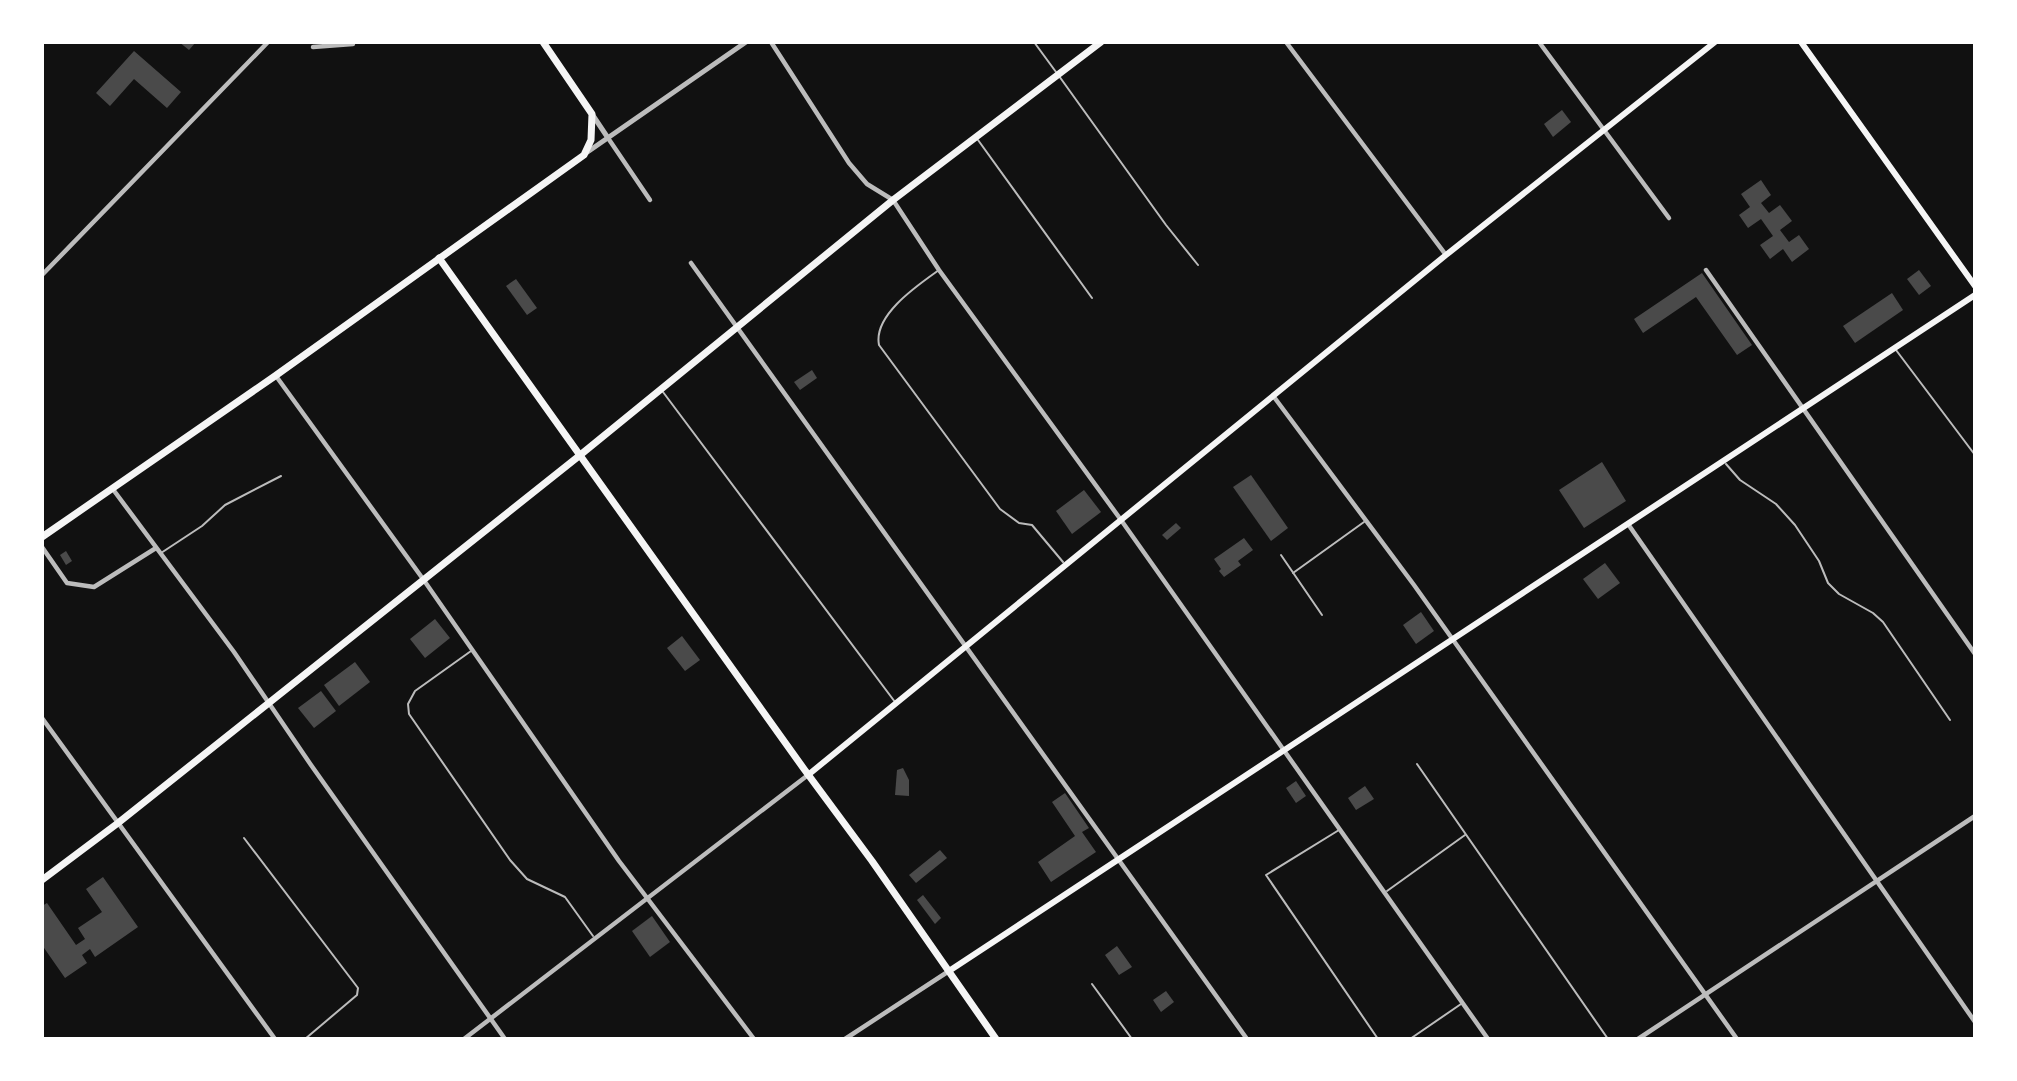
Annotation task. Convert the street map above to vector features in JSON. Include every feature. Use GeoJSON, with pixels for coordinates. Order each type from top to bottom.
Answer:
{"type":"FeatureCollection","features":[{"type":"Feature","properties":{"kind":"main road"},"geometry":{"type":"LineString","coordinates":[[42,537],[275,376],[584,155],[591,140],[592,114],[543,42]]}},
{"type":"Feature","properties":{"kind":"main road"},"geometry":{"type":"LineString","coordinates":[[42,880],[118,823],[579,456],[893,200],[1101,42]]}},
{"type":"Feature","properties":{"kind":"main road"},"geometry":{"type":"LineString","coordinates":[[808,775],[1446,256],[1715,42]]}},
{"type":"Feature","properties":{"kind":"main road"},"geometry":{"type":"LineString","coordinates":[[1801,42],[1975,286]]}},
{"type":"Feature","properties":{"kind":"main road"},"geometry":{"type":"LineString","coordinates":[[439,258],[872,861],[994,1036]]}},
{"type":"Feature","properties":{"kind":"main road"},"geometry":{"type":"LineString","coordinates":[[949,971],[1975,295]]}},
{"type":"Feature","properties":{"kind":"street"},"geometry":{"type":"LineString","coordinates":[[42,275],[268,42]]}},
{"type":"Feature","properties":{"kind":"street"},"geometry":{"type":"LineString","coordinates":[[584,155],[746,42]]}},
{"type":"Feature","properties":{"kind":"street"},"geometry":{"type":"LineString","coordinates":[[771,42],[849,163],[867,184],[893,200],[939,270],[1121,520],[1488,1039]]}},
{"type":"Feature","properties":{"kind":"street"},"geometry":{"type":"LineString","coordinates":[[1286,42],[1446,256]]}},
{"type":"Feature","properties":{"kind":"street"},"geometry":{"type":"LineString","coordinates":[[1539,42],[1669,218]]}},
{"type":"Feature","properties":{"kind":"street"},"geometry":{"type":"LineString","coordinates":[[313,47],[353,44]]}},
{"type":"Feature","properties":{"kind":"street"},"geometry":{"type":"LineString","coordinates":[[592,114],[650,200]]}},
{"type":"Feature","properties":{"kind":"street"},"geometry":{"type":"LineString","coordinates":[[691,263],[1247,1039]]}},
{"type":"Feature","properties":{"kind":"street"},"geometry":{"type":"LineString","coordinates":[[1706,270],[1975,654]]}},
{"type":"Feature","properties":{"kind":"street"},"geometry":{"type":"LineString","coordinates":[[275,376],[423,579],[647,899],[754,1039]]}},
{"type":"Feature","properties":{"kind":"street"},"geometry":{"type":"LineString","coordinates":[[1274,397],[1452,638],[1737,1039]]}},
{"type":"Feature","properties":{"kind":"street"},"geometry":{"type":"LineString","coordinates":[[112,488],[234,652],[505,1039]]}},
{"type":"Feature","properties":{"kind":"street"},"geometry":{"type":"LineString","coordinates":[[1628,524],[1975,1022]]}},
{"type":"Feature","properties":{"kind":"street"},"geometry":{"type":"LineString","coordinates":[[42,547],[67,583],[94,587],[156,548]]}},
{"type":"Feature","properties":{"kind":"street"},"geometry":{"type":"LineString","coordinates":[[42,718],[275,1039]]}},
{"type":"Feature","properties":{"kind":"street"},"geometry":{"type":"LineString","coordinates":[[464,1039],[808,775]]}},
{"type":"Feature","properties":{"kind":"street"},"geometry":{"type":"LineString","coordinates":[[1638,1039],[1975,816]]}},
{"type":"Feature","properties":{"kind":"street"},"geometry":{"type":"LineString","coordinates":[[845,1039],[949,971]]}},
{"type":"Feature","properties":{"kind":"lane"},"geometry":{"type":"LineString","coordinates":[[1034,42],[1198,265]]}},
{"type":"Feature","properties":{"kind":"lane"},"geometry":{"type":"LineString","coordinates":[[976,137],[1092,298]]}},
{"type":"Feature","properties":{"kind":"lane"},"geometry":{"type":"LineString","coordinates":[[939,270],[905,294],[895,306],[878,335],[879,345],[1000,509],[1019,523],[1032,525],[1066,566]]}},
{"type":"Feature","properties":{"kind":"lane"},"geometry":{"type":"LineString","coordinates":[[1895,348],[1975,455]]}},
{"type":"Feature","properties":{"kind":"lane"},"geometry":{"type":"LineString","coordinates":[[660,388],[895,703]]}},
{"type":"Feature","properties":{"kind":"lane"},"geometry":{"type":"LineString","coordinates":[[1723,460],[1740,480],[1776,504],[1795,525],[1819,561],[1828,583],[1839,594],[1884,622],[1950,720]]}},
{"type":"Feature","properties":{"kind":"lane"},"geometry":{"type":"LineString","coordinates":[[160,553],[202,526],[229,503],[281,476]]}},
{"type":"Feature","properties":{"kind":"lane"},"geometry":{"type":"LineString","coordinates":[[1293,573],[1366,520]]}},
{"type":"Feature","properties":{"kind":"lane"},"geometry":{"type":"LineString","coordinates":[[1281,555],[1322,615]]}},
{"type":"Feature","properties":{"kind":"lane"},"geometry":{"type":"LineString","coordinates":[[472,651],[415,691],[408,704],[409,714],[510,860],[527,879],[565,897],[596,940]]}},
{"type":"Feature","properties":{"kind":"lane"},"geometry":{"type":"LineString","coordinates":[[1417,764],[1608,1039]]}},
{"type":"Feature","properties":{"kind":"lane"},"geometry":{"type":"LineString","coordinates":[[1340,829],[1266,875],[1378,1039]]}},
{"type":"Feature","properties":{"kind":"lane"},"geometry":{"type":"LineString","coordinates":[[1385,892],[1466,834]]}},
{"type":"Feature","properties":{"kind":"lane"},"geometry":{"type":"LineString","coordinates":[[244,838],[358,988],[357,995],[305,1039]]}},
{"type":"Feature","properties":{"kind":"lane"},"geometry":{"type":"LineString","coordinates":[[1092,984],[1132,1039]]}},
{"type":"Feature","properties":{"kind":"lane"},"geometry":{"type":"LineString","coordinates":[[1410,1039],[1462,1003]]}},
{"type":"Feature","properties":{"kind":"lane"},"geometry":{"type":"LineString","coordinates":[[984,1039],[994,1036]]}},
{"type":"Feature","properties":{"kind":"building"},"geometry":{"type":"Polygon","coordinates":[[[179,42],[196,42],[189,50],[179,42]]]}},
{"type":"Feature","properties":{"kind":"building"},"geometry":{"type":"Polygon","coordinates":[[[134,51],[181,92],[167,108],[134,79],[110,106],[96,93],[134,51]]]}},
{"type":"Feature","properties":{"kind":"building"},"geometry":{"type":"Polygon","coordinates":[[[1562,110],[1571,122],[1553,137],[1544,124],[1562,110]]]}},
{"type":"Feature","properties":{"kind":"building"},"geometry":{"type":"Polygon","coordinates":[[[1761,180],[1771,195],[1761,203],[1769,213],[1780,205],[1792,221],[1780,230],[1789,242],[1799,235],[1809,249],[1792,262],[1783,249],[1770,259],[1760,245],[1773,236],[1761,219],[1748,228],[1739,215],[1750,207],[1741,194],[1761,180]]]}},
{"type":"Feature","properties":{"kind":"building"},"geometry":{"type":"Polygon","coordinates":[[[1919,270],[1931,286],[1919,295],[1907,279],[1919,270]]]}},
{"type":"Feature","properties":{"kind":"building"},"geometry":{"type":"Polygon","coordinates":[[[1702,273],[1752,345],[1737,355],[1696,297],[1643,333],[1634,319],[1702,273]]]}},
{"type":"Feature","properties":{"kind":"building"},"geometry":{"type":"Polygon","coordinates":[[[516,279],[537,308],[527,315],[506,286],[516,279]]]}},
{"type":"Feature","properties":{"kind":"building"},"geometry":{"type":"Polygon","coordinates":[[[1892,293],[1903,310],[1855,343],[1843,326],[1892,293]]]}},
{"type":"Feature","properties":{"kind":"building"},"geometry":{"type":"Polygon","coordinates":[[[812,370],[817,378],[800,390],[794,382],[812,370]]]}},
{"type":"Feature","properties":{"kind":"building"},"geometry":{"type":"Polygon","coordinates":[[[1602,462],[1626,501],[1584,528],[1559,490],[1602,462]]]}},
{"type":"Feature","properties":{"kind":"building"},"geometry":{"type":"Polygon","coordinates":[[[1251,475],[1288,528],[1271,541],[1233,487],[1251,475]]]}},
{"type":"Feature","properties":{"kind":"building"},"geometry":{"type":"Polygon","coordinates":[[[1084,490],[1101,512],[1072,534],[1056,511],[1084,490]]]}},
{"type":"Feature","properties":{"kind":"building"},"geometry":{"type":"Polygon","coordinates":[[[1176,523],[1181,528],[1167,540],[1162,535],[1176,523]]]}},
{"type":"Feature","properties":{"kind":"building"},"geometry":{"type":"Polygon","coordinates":[[[1244,538],[1253,550],[1238,561],[1241,565],[1224,577],[1214,559],[1244,538]]]}},
{"type":"Feature","properties":{"kind":"building"},"geometry":{"type":"Polygon","coordinates":[[[66,551],[72,561],[66,565],[60,555],[66,551]]]}},
{"type":"Feature","properties":{"kind":"building"},"geometry":{"type":"Polygon","coordinates":[[[1605,563],[1620,583],[1598,599],[1583,579],[1605,563]]]}},
{"type":"Feature","properties":{"kind":"building"},"geometry":{"type":"Polygon","coordinates":[[[1421,612],[1434,631],[1416,644],[1403,625],[1421,612]]]}},
{"type":"Feature","properties":{"kind":"building"},"geometry":{"type":"Polygon","coordinates":[[[435,619],[450,638],[425,658],[410,639],[435,619]]]}},
{"type":"Feature","properties":{"kind":"building"},"geometry":{"type":"Polygon","coordinates":[[[682,636],[700,660],[685,671],[667,648],[682,636]]]}},
{"type":"Feature","properties":{"kind":"building"},"geometry":{"type":"Polygon","coordinates":[[[355,662],[370,682],[339,706],[324,685],[355,662]]]}},
{"type":"Feature","properties":{"kind":"building"},"geometry":{"type":"Polygon","coordinates":[[[321,691],[336,711],[314,728],[298,708],[321,691]]]}},
{"type":"Feature","properties":{"kind":"building"},"geometry":{"type":"Polygon","coordinates":[[[903,768],[909,780],[909,796],[895,795],[897,770],[903,768]]]}},
{"type":"Feature","properties":{"kind":"building"},"geometry":{"type":"Polygon","coordinates":[[[1296,781],[1306,796],[1296,803],[1286,788],[1296,781]]]}},
{"type":"Feature","properties":{"kind":"building"},"geometry":{"type":"Polygon","coordinates":[[[1365,786],[1374,799],[1356,810],[1348,798],[1365,786]]]}},
{"type":"Feature","properties":{"kind":"building"},"geometry":{"type":"Polygon","coordinates":[[[1065,793],[1089,828],[1082,832],[1096,852],[1051,882],[1038,862],[1075,836],[1052,802],[1065,793]]]}},
{"type":"Feature","properties":{"kind":"building"},"geometry":{"type":"Polygon","coordinates":[[[940,850],[947,858],[916,883],[909,875],[940,850]]]}},
{"type":"Feature","properties":{"kind":"building"},"geometry":{"type":"Polygon","coordinates":[[[103,877],[138,927],[95,957],[90,949],[82,955],[87,963],[65,978],[42,945],[42,906],[47,903],[76,945],[85,939],[78,928],[102,912],[86,889],[103,877]]]}},
{"type":"Feature","properties":{"kind":"building"},"geometry":{"type":"Polygon","coordinates":[[[923,895],[941,918],[935,924],[917,900],[923,895]]]}},
{"type":"Feature","properties":{"kind":"building"},"geometry":{"type":"Polygon","coordinates":[[[652,916],[670,942],[650,957],[632,931],[652,916]]]}},
{"type":"Feature","properties":{"kind":"building"},"geometry":{"type":"Polygon","coordinates":[[[1117,946],[1132,967],[1119,975],[1105,955],[1117,946]]]}},
{"type":"Feature","properties":{"kind":"building"},"geometry":{"type":"Polygon","coordinates":[[[1166,991],[1174,1002],[1161,1012],[1153,1000],[1166,991]]]}}]}
